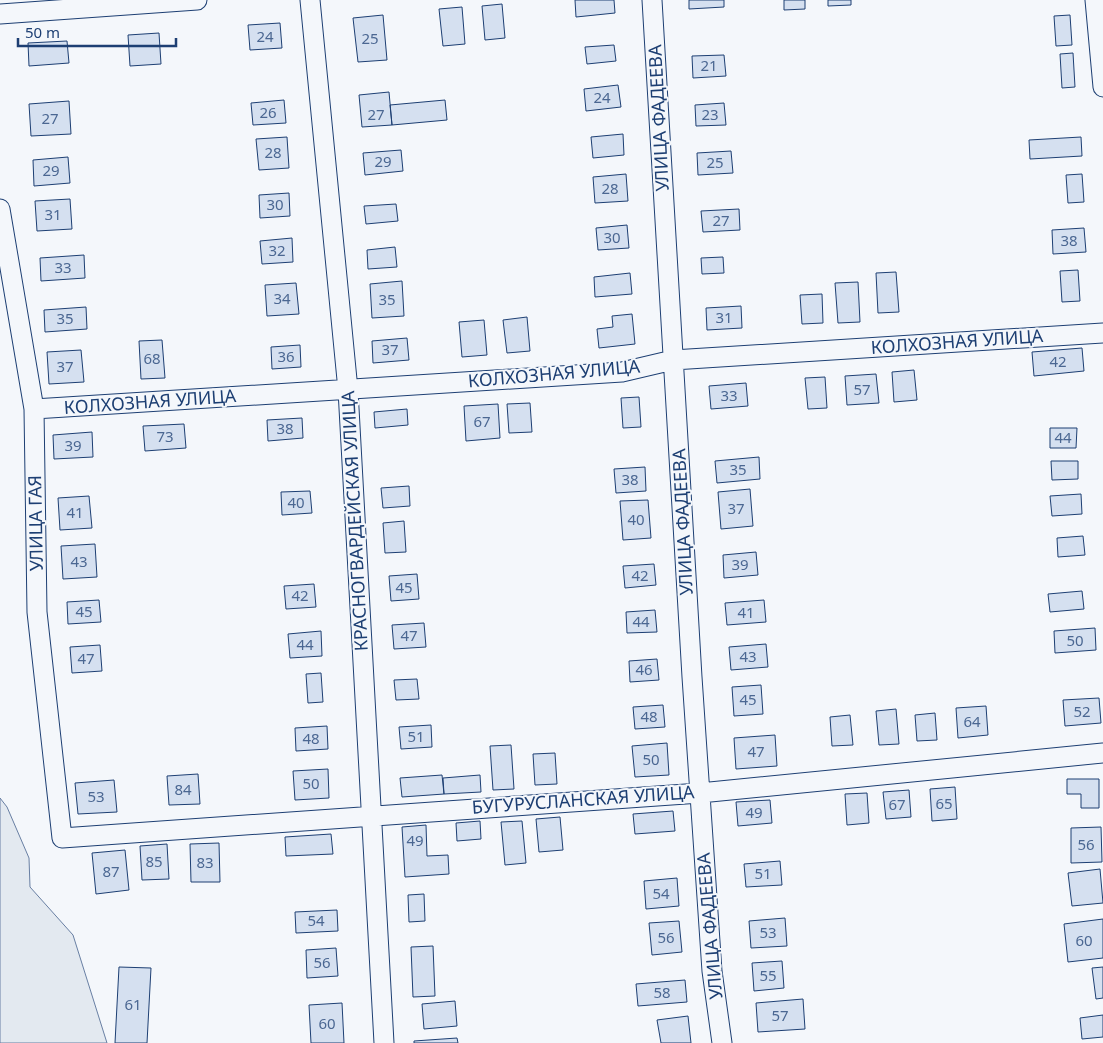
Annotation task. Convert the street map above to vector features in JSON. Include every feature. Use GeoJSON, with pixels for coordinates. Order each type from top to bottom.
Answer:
{"type":"FeatureCollection","features":[{"type":"Feature","properties":{"kind":"street"},"geometry":{"type":"LineString","coordinates":[[0,14],[197,0]]}},
{"type":"Feature","properties":{"kind":"street","name":"КРАСНОГВАРДЕЙСКАЯ УЛИЦА"},"geometry":{"type":"LineString","coordinates":[[310,0],[348,390],[384,1043]]}},
{"type":"Feature","properties":{"kind":"street","name":"УЛИЦА ФАДЕЕВА"},"geometry":{"type":"LineString","coordinates":[[652,0],[712,971],[722,1043]]}},
{"type":"Feature","properties":{"kind":"street"},"geometry":{"type":"LineString","coordinates":[[1095,0],[1103,87]]}},
{"type":"Feature","properties":{"kind":"street","name":"УЛИЦА ГАЯ"},"geometry":{"type":"LineString","coordinates":[[0,209],[34,409],[37,612],[62,838]]}},
{"type":"Feature","properties":{"kind":"street","name":"КОЛХОЗНАЯ УЛИЦА"},"geometry":{"type":"LineString","coordinates":[[34,409],[622,372],[673,360],[1103,333]]}},
{"type":"Feature","properties":{"kind":"street","name":"БУГУРУСЛАНСКАЯ УЛИЦА"},"geometry":{"type":"LineString","coordinates":[[62,838],[700,792],[1103,753]]}},
{"type":"Feature","properties":{"kind":"shaded area"},"geometry":{"type":"Polygon","coordinates":[[[0,798],[7,807],[29,858],[30,887],[73,935],[107,1043],[0,1043],[0,798]]]}},
{"type":"Feature","properties":{"kind":"building"},"geometry":{"type":"Polygon","coordinates":[[[575,0],[614,0],[615,13],[576,17],[575,0]]]}},
{"type":"Feature","properties":{"kind":"building"},"geometry":{"type":"Polygon","coordinates":[[[689,0],[724,0],[724,7],[689,9],[689,0]]]}},
{"type":"Feature","properties":{"kind":"building"},"geometry":{"type":"Polygon","coordinates":[[[784,0],[805,0],[805,9],[784,10],[784,0]]]}},
{"type":"Feature","properties":{"kind":"building"},"geometry":{"type":"Polygon","coordinates":[[[828,0],[851,0],[851,5],[828,6],[828,0]]]}},
{"type":"Feature","properties":{"kind":"building"},"geometry":{"type":"Polygon","coordinates":[[[502,4],[505,38],[485,40],[482,6],[502,4]]]}},
{"type":"Feature","properties":{"kind":"building"},"geometry":{"type":"Polygon","coordinates":[[[462,7],[465,44],[443,46],[439,9],[462,7]]]}},
{"type":"Feature","properties":{"kind":"building"},"geometry":{"type":"Polygon","coordinates":[[[383,15],[387,60],[358,62],[353,18],[383,15]]]}},
{"type":"Feature","properties":{"kind":"building"},"geometry":{"type":"Polygon","coordinates":[[[1070,15],[1072,45],[1056,46],[1054,16],[1070,15]]]}},
{"type":"Feature","properties":{"kind":"building"},"geometry":{"type":"Polygon","coordinates":[[[280,23],[282,48],[250,50],[248,25],[280,23]]]}},
{"type":"Feature","properties":{"kind":"building"},"geometry":{"type":"Polygon","coordinates":[[[159,33],[161,64],[130,66],[128,35],[159,33]]]}},
{"type":"Feature","properties":{"kind":"building"},"geometry":{"type":"Polygon","coordinates":[[[67,41],[69,63],[29,66],[28,43],[67,41]]]}},
{"type":"Feature","properties":{"kind":"building"},"geometry":{"type":"Polygon","coordinates":[[[614,45],[616,61],[587,64],[585,47],[614,45]]]}},
{"type":"Feature","properties":{"kind":"building"},"geometry":{"type":"Polygon","coordinates":[[[1073,53],[1075,87],[1062,88],[1060,54],[1073,53]]]}},
{"type":"Feature","properties":{"kind":"building"},"geometry":{"type":"Polygon","coordinates":[[[724,55],[726,76],[693,78],[692,56],[724,55]]]}},
{"type":"Feature","properties":{"kind":"building"},"geometry":{"type":"Polygon","coordinates":[[[618,85],[621,107],[586,111],[584,89],[618,85]]]}},
{"type":"Feature","properties":{"kind":"building"},"geometry":{"type":"Polygon","coordinates":[[[389,92],[392,125],[362,127],[359,95],[389,92]]]}},
{"type":"Feature","properties":{"kind":"building"},"geometry":{"type":"Polygon","coordinates":[[[284,100],[286,123],[253,125],[251,103],[284,100]]]}},
{"type":"Feature","properties":{"kind":"building"},"geometry":{"type":"Polygon","coordinates":[[[445,100],[447,120],[392,125],[390,105],[445,100]]]}},
{"type":"Feature","properties":{"kind":"building"},"geometry":{"type":"Polygon","coordinates":[[[69,101],[71,134],[31,136],[29,104],[69,101]]]}},
{"type":"Feature","properties":{"kind":"building"},"geometry":{"type":"Polygon","coordinates":[[[724,103],[726,125],[696,126],[695,105],[724,103]]]}},
{"type":"Feature","properties":{"kind":"building"},"geometry":{"type":"Polygon","coordinates":[[[623,134],[624,155],[593,158],[591,137],[623,134]]]}},
{"type":"Feature","properties":{"kind":"building"},"geometry":{"type":"Polygon","coordinates":[[[287,137],[289,168],[259,170],[256,139],[287,137]]]}},
{"type":"Feature","properties":{"kind":"building"},"geometry":{"type":"Polygon","coordinates":[[[1081,137],[1082,156],[1030,159],[1029,140],[1081,137]]]}},
{"type":"Feature","properties":{"kind":"building"},"geometry":{"type":"Polygon","coordinates":[[[401,150],[403,171],[365,175],[363,153],[401,150]]]}},
{"type":"Feature","properties":{"kind":"building"},"geometry":{"type":"Polygon","coordinates":[[[731,151],[733,173],[698,175],[697,153],[731,151]]]}},
{"type":"Feature","properties":{"kind":"building"},"geometry":{"type":"Polygon","coordinates":[[[68,157],[70,183],[34,186],[33,160],[68,157]]]}},
{"type":"Feature","properties":{"kind":"building"},"geometry":{"type":"Polygon","coordinates":[[[626,174],[628,201],[595,203],[593,177],[626,174]]]}},
{"type":"Feature","properties":{"kind":"building"},"geometry":{"type":"Polygon","coordinates":[[[1082,174],[1084,202],[1068,203],[1066,175],[1082,174]]]}},
{"type":"Feature","properties":{"kind":"building"},"geometry":{"type":"Polygon","coordinates":[[[289,193],[290,216],[260,218],[259,195],[289,193]]]}},
{"type":"Feature","properties":{"kind":"building"},"geometry":{"type":"Polygon","coordinates":[[[70,199],[72,229],[37,231],[35,201],[70,199]]]}},
{"type":"Feature","properties":{"kind":"building"},"geometry":{"type":"Polygon","coordinates":[[[396,204],[398,221],[366,224],[364,206],[396,204]]]}},
{"type":"Feature","properties":{"kind":"building"},"geometry":{"type":"Polygon","coordinates":[[[739,209],[740,230],[703,232],[701,211],[739,209]]]}},
{"type":"Feature","properties":{"kind":"building"},"geometry":{"type":"Polygon","coordinates":[[[627,225],[629,248],[598,250],[596,228],[627,225]]]}},
{"type":"Feature","properties":{"kind":"building"},"geometry":{"type":"Polygon","coordinates":[[[1084,228],[1086,252],[1053,254],[1052,230],[1084,228]]]}},
{"type":"Feature","properties":{"kind":"building"},"geometry":{"type":"Polygon","coordinates":[[[292,238],[293,262],[262,264],[260,241],[292,238]]]}},
{"type":"Feature","properties":{"kind":"building"},"geometry":{"type":"Polygon","coordinates":[[[395,247],[397,267],[368,269],[367,250],[395,247]]]}},
{"type":"Feature","properties":{"kind":"building"},"geometry":{"type":"Polygon","coordinates":[[[84,255],[85,278],[41,281],[40,258],[84,255]]]}},
{"type":"Feature","properties":{"kind":"building"},"geometry":{"type":"Polygon","coordinates":[[[723,257],[724,273],[702,274],[701,258],[723,257]]]}},
{"type":"Feature","properties":{"kind":"building"},"geometry":{"type":"Polygon","coordinates":[[[1078,270],[1080,301],[1062,302],[1060,271],[1078,270]]]}},
{"type":"Feature","properties":{"kind":"building"},"geometry":{"type":"Polygon","coordinates":[[[896,272],[899,312],[878,313],[876,273],[896,272]]]}},
{"type":"Feature","properties":{"kind":"building"},"geometry":{"type":"Polygon","coordinates":[[[630,273],[632,294],[595,297],[594,277],[630,273]]]}},
{"type":"Feature","properties":{"kind":"building"},"geometry":{"type":"Polygon","coordinates":[[[402,281],[404,316],[372,318],[370,284],[402,281]]]}},
{"type":"Feature","properties":{"kind":"building"},"geometry":{"type":"Polygon","coordinates":[[[858,282],[860,322],[838,323],[835,283],[858,282]]]}},
{"type":"Feature","properties":{"kind":"building"},"geometry":{"type":"Polygon","coordinates":[[[296,283],[299,314],[267,316],[265,285],[296,283]]]}},
{"type":"Feature","properties":{"kind":"building"},"geometry":{"type":"Polygon","coordinates":[[[822,294],[823,323],[802,324],[800,295],[822,294]]]}},
{"type":"Feature","properties":{"kind":"building"},"geometry":{"type":"Polygon","coordinates":[[[741,306],[742,328],[707,330],[706,308],[741,306]]]}},
{"type":"Feature","properties":{"kind":"building"},"geometry":{"type":"Polygon","coordinates":[[[86,307],[87,329],[45,332],[44,310],[86,307]]]}},
{"type":"Feature","properties":{"kind":"building"},"geometry":{"type":"Polygon","coordinates":[[[632,314],[635,344],[599,348],[597,329],[613,327],[612,316],[632,314]]]}},
{"type":"Feature","properties":{"kind":"building"},"geometry":{"type":"Polygon","coordinates":[[[527,317],[530,351],[507,353],[503,320],[527,317]]]}},
{"type":"Feature","properties":{"kind":"building"},"geometry":{"type":"Polygon","coordinates":[[[484,320],[487,355],[462,357],[459,322],[484,320]]]}},
{"type":"Feature","properties":{"kind":"building"},"geometry":{"type":"Polygon","coordinates":[[[407,338],[409,360],[373,363],[372,341],[407,338]]]}},
{"type":"Feature","properties":{"kind":"building"},"geometry":{"type":"Polygon","coordinates":[[[162,340],[165,378],[141,379],[139,341],[162,340]]]}},
{"type":"Feature","properties":{"kind":"building"},"geometry":{"type":"Polygon","coordinates":[[[300,345],[301,367],[272,369],[271,347],[300,345]]]}},
{"type":"Feature","properties":{"kind":"building"},"geometry":{"type":"Polygon","coordinates":[[[1082,348],[1084,371],[1034,376],[1032,352],[1082,348]]]}},
{"type":"Feature","properties":{"kind":"building"},"geometry":{"type":"Polygon","coordinates":[[[81,350],[84,382],[49,384],[47,352],[81,350]]]}},
{"type":"Feature","properties":{"kind":"building"},"geometry":{"type":"Polygon","coordinates":[[[914,370],[917,400],[894,402],[892,372],[914,370]]]}},
{"type":"Feature","properties":{"kind":"building"},"geometry":{"type":"Polygon","coordinates":[[[876,374],[879,403],[847,405],[845,376],[876,374]]]}},
{"type":"Feature","properties":{"kind":"building"},"geometry":{"type":"Polygon","coordinates":[[[825,377],[827,408],[808,409],[805,378],[825,377]]]}},
{"type":"Feature","properties":{"kind":"building"},"geometry":{"type":"Polygon","coordinates":[[[746,383],[748,406],[711,409],[709,386],[746,383]]]}},
{"type":"Feature","properties":{"kind":"building"},"geometry":{"type":"Polygon","coordinates":[[[639,397],[641,427],[623,428],[621,398],[639,397]]]}},
{"type":"Feature","properties":{"kind":"building"},"geometry":{"type":"Polygon","coordinates":[[[530,403],[532,432],[509,433],[507,404],[530,403]]]}},
{"type":"Feature","properties":{"kind":"building"},"geometry":{"type":"Polygon","coordinates":[[[498,404],[500,438],[466,441],[464,406],[498,404]]]}},
{"type":"Feature","properties":{"kind":"building"},"geometry":{"type":"Polygon","coordinates":[[[407,409],[408,425],[375,428],[374,412],[407,409]]]}},
{"type":"Feature","properties":{"kind":"building"},"geometry":{"type":"Polygon","coordinates":[[[302,418],[303,438],[268,441],[267,420],[302,418]]]}},
{"type":"Feature","properties":{"kind":"building"},"geometry":{"type":"Polygon","coordinates":[[[184,424],[186,448],[145,451],[143,426],[184,424]]]}},
{"type":"Feature","properties":{"kind":"building"},"geometry":{"type":"Polygon","coordinates":[[[1050,428],[1077,428],[1076,448],[1050,448],[1050,428]]]}},
{"type":"Feature","properties":{"kind":"building"},"geometry":{"type":"Polygon","coordinates":[[[92,432],[93,457],[54,459],[53,435],[92,432]]]}},
{"type":"Feature","properties":{"kind":"building"},"geometry":{"type":"Polygon","coordinates":[[[759,457],[760,479],[717,483],[715,461],[759,457]]]}},
{"type":"Feature","properties":{"kind":"building"},"geometry":{"type":"Polygon","coordinates":[[[1051,461],[1078,461],[1078,479],[1052,480],[1051,461]]]}},
{"type":"Feature","properties":{"kind":"building"},"geometry":{"type":"Polygon","coordinates":[[[645,467],[646,491],[616,493],[614,469],[645,467]]]}},
{"type":"Feature","properties":{"kind":"building"},"geometry":{"type":"Polygon","coordinates":[[[409,486],[410,506],[383,508],[381,488],[409,486]]]}},
{"type":"Feature","properties":{"kind":"building"},"geometry":{"type":"Polygon","coordinates":[[[750,489],[753,526],[721,529],[718,492],[750,489]]]}},
{"type":"Feature","properties":{"kind":"building"},"geometry":{"type":"Polygon","coordinates":[[[310,491],[312,513],[282,515],[281,492],[310,491]]]}},
{"type":"Feature","properties":{"kind":"building"},"geometry":{"type":"Polygon","coordinates":[[[1081,494],[1082,514],[1052,516],[1050,496],[1081,494]]]}},
{"type":"Feature","properties":{"kind":"building"},"geometry":{"type":"Polygon","coordinates":[[[89,496],[92,528],[60,530],[58,498],[89,496]]]}},
{"type":"Feature","properties":{"kind":"building"},"geometry":{"type":"Polygon","coordinates":[[[648,500],[651,538],[623,540],[620,501],[648,500]]]}},
{"type":"Feature","properties":{"kind":"building"},"geometry":{"type":"Polygon","coordinates":[[[404,521],[406,552],[385,553],[383,523],[404,521]]]}},
{"type":"Feature","properties":{"kind":"building"},"geometry":{"type":"Polygon","coordinates":[[[1083,536],[1085,555],[1058,557],[1057,538],[1083,536]]]}},
{"type":"Feature","properties":{"kind":"building"},"geometry":{"type":"Polygon","coordinates":[[[95,544],[97,577],[63,579],[61,546],[95,544]]]}},
{"type":"Feature","properties":{"kind":"building"},"geometry":{"type":"Polygon","coordinates":[[[756,552],[758,575],[724,578],[723,555],[756,552]]]}},
{"type":"Feature","properties":{"kind":"building"},"geometry":{"type":"Polygon","coordinates":[[[654,564],[656,585],[625,588],[623,566],[654,564]]]}},
{"type":"Feature","properties":{"kind":"building"},"geometry":{"type":"Polygon","coordinates":[[[417,574],[419,599],[391,601],[389,576],[417,574]]]}},
{"type":"Feature","properties":{"kind":"building"},"geometry":{"type":"Polygon","coordinates":[[[314,584],[316,607],[286,609],[284,586],[314,584]]]}},
{"type":"Feature","properties":{"kind":"building"},"geometry":{"type":"Polygon","coordinates":[[[1082,591],[1084,609],[1050,612],[1048,594],[1082,591]]]}},
{"type":"Feature","properties":{"kind":"building"},"geometry":{"type":"Polygon","coordinates":[[[99,600],[101,622],[68,624],[67,602],[99,600]]]}},
{"type":"Feature","properties":{"kind":"building"},"geometry":{"type":"Polygon","coordinates":[[[764,600],[766,622],[727,625],[725,603],[764,600]]]}},
{"type":"Feature","properties":{"kind":"building"},"geometry":{"type":"Polygon","coordinates":[[[655,610],[657,632],[627,633],[626,612],[655,610]]]}},
{"type":"Feature","properties":{"kind":"building"},"geometry":{"type":"Polygon","coordinates":[[[424,623],[426,647],[394,649],[392,625],[424,623]]]}},
{"type":"Feature","properties":{"kind":"building"},"geometry":{"type":"Polygon","coordinates":[[[1095,628],[1096,650],[1055,653],[1054,631],[1095,628]]]}},
{"type":"Feature","properties":{"kind":"building"},"geometry":{"type":"Polygon","coordinates":[[[321,631],[322,656],[290,658],[288,634],[321,631]]]}},
{"type":"Feature","properties":{"kind":"building"},"geometry":{"type":"Polygon","coordinates":[[[766,644],[768,667],[731,670],[729,647],[766,644]]]}},
{"type":"Feature","properties":{"kind":"building"},"geometry":{"type":"Polygon","coordinates":[[[100,645],[102,671],[72,673],[70,647],[100,645]]]}},
{"type":"Feature","properties":{"kind":"building"},"geometry":{"type":"Polygon","coordinates":[[[657,659],[659,680],[630,682],[629,661],[657,659]]]}},
{"type":"Feature","properties":{"kind":"building"},"geometry":{"type":"Polygon","coordinates":[[[321,673],[323,702],[308,703],[306,674],[321,673]]]}},
{"type":"Feature","properties":{"kind":"building"},"geometry":{"type":"Polygon","coordinates":[[[417,679],[419,699],[396,700],[394,680],[417,679]]]}},
{"type":"Feature","properties":{"kind":"building"},"geometry":{"type":"Polygon","coordinates":[[[761,685],[763,714],[734,716],[732,687],[761,685]]]}},
{"type":"Feature","properties":{"kind":"building"},"geometry":{"type":"Polygon","coordinates":[[[1099,698],[1101,723],[1065,726],[1063,700],[1099,698]]]}},
{"type":"Feature","properties":{"kind":"building"},"geometry":{"type":"Polygon","coordinates":[[[663,705],[665,727],[635,729],[633,707],[663,705]]]}},
{"type":"Feature","properties":{"kind":"building"},"geometry":{"type":"Polygon","coordinates":[[[986,706],[988,735],[958,738],[956,708],[986,706]]]}},
{"type":"Feature","properties":{"kind":"building"},"geometry":{"type":"Polygon","coordinates":[[[896,709],[899,744],[879,745],[876,711],[896,709]]]}},
{"type":"Feature","properties":{"kind":"building"},"geometry":{"type":"Polygon","coordinates":[[[935,713],[937,740],[917,741],[915,715],[935,713]]]}},
{"type":"Feature","properties":{"kind":"building"},"geometry":{"type":"Polygon","coordinates":[[[850,715],[853,745],[832,746],[830,717],[850,715]]]}},
{"type":"Feature","properties":{"kind":"building"},"geometry":{"type":"Polygon","coordinates":[[[431,725],[432,747],[401,749],[399,727],[431,725]]]}},
{"type":"Feature","properties":{"kind":"building"},"geometry":{"type":"Polygon","coordinates":[[[327,726],[328,749],[296,751],[295,728],[327,726]]]}},
{"type":"Feature","properties":{"kind":"building"},"geometry":{"type":"Polygon","coordinates":[[[775,735],[777,766],[736,769],[734,738],[775,735]]]}},
{"type":"Feature","properties":{"kind":"building"},"geometry":{"type":"Polygon","coordinates":[[[667,743],[669,775],[635,777],[632,746],[667,743]]]}},
{"type":"Feature","properties":{"kind":"building"},"geometry":{"type":"Polygon","coordinates":[[[511,745],[514,789],[493,790],[490,746],[511,745]]]}},
{"type":"Feature","properties":{"kind":"building"},"geometry":{"type":"Polygon","coordinates":[[[555,753],[557,784],[535,785],[533,754],[555,753]]]}},
{"type":"Feature","properties":{"kind":"building"},"geometry":{"type":"Polygon","coordinates":[[[328,769],[329,798],[295,800],[293,771],[328,769]]]}},
{"type":"Feature","properties":{"kind":"building"},"geometry":{"type":"Polygon","coordinates":[[[198,774],[200,804],[169,805],[167,776],[198,774]]]}},
{"type":"Feature","properties":{"kind":"building"},"geometry":{"type":"Polygon","coordinates":[[[442,775],[444,794],[402,797],[400,778],[442,775]]]}},
{"type":"Feature","properties":{"kind":"building"},"geometry":{"type":"Polygon","coordinates":[[[480,775],[481,792],[444,794],[443,778],[480,775]]]}},
{"type":"Feature","properties":{"kind":"building"},"geometry":{"type":"Polygon","coordinates":[[[1067,779],[1099,779],[1099,808],[1081,808],[1081,794],[1067,794],[1067,779]]]}},
{"type":"Feature","properties":{"kind":"building"},"geometry":{"type":"Polygon","coordinates":[[[114,780],[117,812],[78,814],[75,783],[114,780]]]}},
{"type":"Feature","properties":{"kind":"building"},"geometry":{"type":"Polygon","coordinates":[[[955,787],[957,819],[932,821],[930,789],[955,787]]]}},
{"type":"Feature","properties":{"kind":"building"},"geometry":{"type":"Polygon","coordinates":[[[909,790],[911,817],[886,819],[883,792],[909,790]]]}},
{"type":"Feature","properties":{"kind":"building"},"geometry":{"type":"Polygon","coordinates":[[[867,793],[869,823],[847,825],[845,794],[867,793]]]}},
{"type":"Feature","properties":{"kind":"building"},"geometry":{"type":"Polygon","coordinates":[[[770,800],[772,823],[738,826],[736,802],[770,800]]]}},
{"type":"Feature","properties":{"kind":"building"},"geometry":{"type":"Polygon","coordinates":[[[673,811],[675,831],[635,834],[633,814],[673,811]]]}},
{"type":"Feature","properties":{"kind":"building"},"geometry":{"type":"Polygon","coordinates":[[[560,817],[563,850],[539,852],[536,819],[560,817]]]}},
{"type":"Feature","properties":{"kind":"building"},"geometry":{"type":"Polygon","coordinates":[[[480,821],[481,839],[457,841],[456,823],[480,821]]]}},
{"type":"Feature","properties":{"kind":"building"},"geometry":{"type":"Polygon","coordinates":[[[522,821],[526,863],[505,865],[501,822],[522,821]]]}},
{"type":"Feature","properties":{"kind":"building"},"geometry":{"type":"Polygon","coordinates":[[[426,825],[427,856],[448,855],[449,874],[405,877],[402,827],[426,825]]]}},
{"type":"Feature","properties":{"kind":"building"},"geometry":{"type":"Polygon","coordinates":[[[1101,827],[1102,862],[1071,863],[1071,828],[1101,827]]]}},
{"type":"Feature","properties":{"kind":"building"},"geometry":{"type":"Polygon","coordinates":[[[331,834],[333,854],[286,856],[285,837],[331,834]]]}},
{"type":"Feature","properties":{"kind":"building"},"geometry":{"type":"Polygon","coordinates":[[[219,843],[220,882],[191,882],[190,844],[219,843]]]}},
{"type":"Feature","properties":{"kind":"building"},"geometry":{"type":"Polygon","coordinates":[[[167,844],[169,879],[142,880],[140,846],[167,844]]]}},
{"type":"Feature","properties":{"kind":"building"},"geometry":{"type":"Polygon","coordinates":[[[125,850],[129,890],[96,894],[92,853],[125,850]]]}},
{"type":"Feature","properties":{"kind":"building"},"geometry":{"type":"Polygon","coordinates":[[[780,861],[782,885],[746,887],[744,864],[780,861]]]}},
{"type":"Feature","properties":{"kind":"building"},"geometry":{"type":"Polygon","coordinates":[[[1100,869],[1103,903],[1072,906],[1068,873],[1100,869]]]}},
{"type":"Feature","properties":{"kind":"building"},"geometry":{"type":"Polygon","coordinates":[[[677,878],[679,906],[646,909],[644,881],[677,878]]]}},
{"type":"Feature","properties":{"kind":"building"},"geometry":{"type":"Polygon","coordinates":[[[424,894],[425,921],[409,922],[408,895],[424,894]]]}},
{"type":"Feature","properties":{"kind":"building"},"geometry":{"type":"Polygon","coordinates":[[[337,910],[338,931],[296,933],[295,912],[337,910]]]}},
{"type":"Feature","properties":{"kind":"building"},"geometry":{"type":"Polygon","coordinates":[[[785,918],[787,946],[751,948],[749,921],[785,918]]]}},
{"type":"Feature","properties":{"kind":"building"},"geometry":{"type":"Polygon","coordinates":[[[1103,919],[1103,958],[1068,962],[1064,924],[1103,919]]]}},
{"type":"Feature","properties":{"kind":"building"},"geometry":{"type":"Polygon","coordinates":[[[679,921],[682,952],[652,955],[649,923],[679,921]]]}},
{"type":"Feature","properties":{"kind":"building"},"geometry":{"type":"Polygon","coordinates":[[[433,946],[435,996],[413,997],[411,947],[433,946]]]}},
{"type":"Feature","properties":{"kind":"building"},"geometry":{"type":"Polygon","coordinates":[[[336,948],[338,976],[307,978],[306,950],[336,948]]]}},
{"type":"Feature","properties":{"kind":"building"},"geometry":{"type":"Polygon","coordinates":[[[782,961],[784,988],[754,991],[752,963],[782,961]]]}},
{"type":"Feature","properties":{"kind":"building"},"geometry":{"type":"Polygon","coordinates":[[[119,967],[151,968],[147,1043],[115,1043],[119,967]]]}},
{"type":"Feature","properties":{"kind":"building"},"geometry":{"type":"Polygon","coordinates":[[[1103,967],[1103,998],[1096,999],[1092,968],[1103,967]]]}},
{"type":"Feature","properties":{"kind":"building"},"geometry":{"type":"Polygon","coordinates":[[[685,980],[687,1002],[638,1006],[636,984],[685,980]]]}},
{"type":"Feature","properties":{"kind":"building"},"geometry":{"type":"Polygon","coordinates":[[[803,999],[805,1029],[758,1032],[756,1003],[803,999]]]}},
{"type":"Feature","properties":{"kind":"building"},"geometry":{"type":"Polygon","coordinates":[[[455,1001],[457,1026],[424,1029],[422,1004],[455,1001]]]}},
{"type":"Feature","properties":{"kind":"building"},"geometry":{"type":"Polygon","coordinates":[[[342,1003],[344,1043],[311,1043],[309,1005],[342,1003]]]}},
{"type":"Feature","properties":{"kind":"building"},"geometry":{"type":"Polygon","coordinates":[[[1103,1015],[1103,1037],[1082,1039],[1080,1018],[1103,1015]]]}},
{"type":"Feature","properties":{"kind":"building"},"geometry":{"type":"Polygon","coordinates":[[[688,1016],[691,1043],[661,1043],[657,1020],[688,1016]]]}},
{"type":"Feature","properties":{"kind":"building"},"geometry":{"type":"Polygon","coordinates":[[[457,1038],[458,1043],[414,1043],[414,1041],[457,1038]]]}}]}
